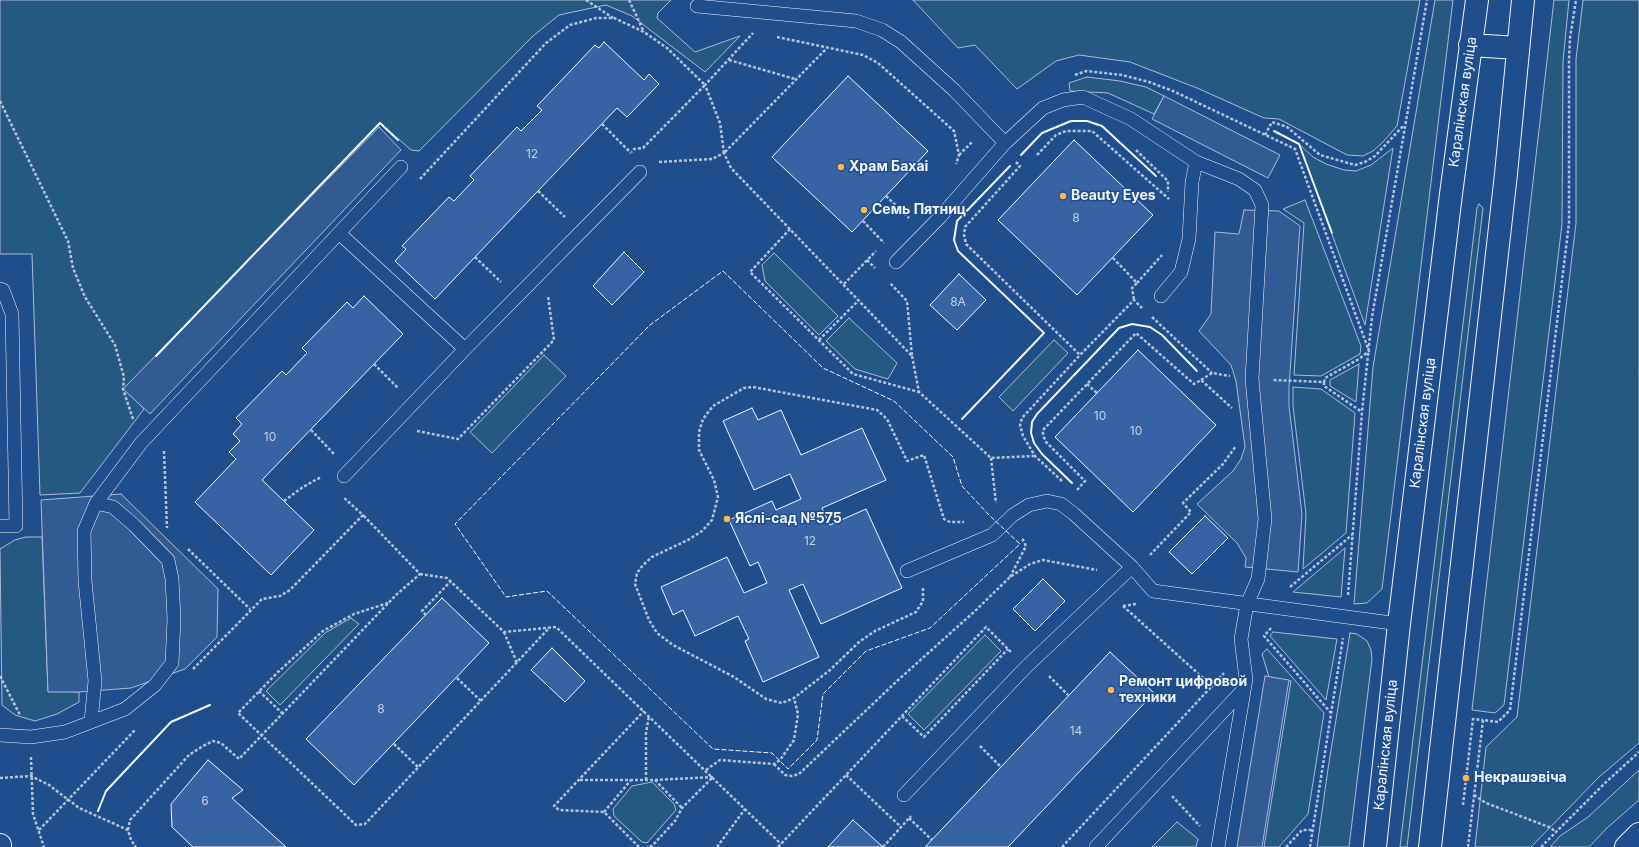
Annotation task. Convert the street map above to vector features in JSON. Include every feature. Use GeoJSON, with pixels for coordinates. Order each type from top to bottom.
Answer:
{"type":"FeatureCollection","features":[{"type":"Feature","properties":{"kind":"main road","name":"Каралінская вуліца"},"geometry":{"type":"LineString","coordinates":[[1375,847],[1399,624],[1470,45],[1477,0]]}},
{"type":"Feature","properties":{"kind":"main road"},"geometry":{"type":"LineString","coordinates":[[1430,847],[1506,174],[1524,0]]}},
{"type":"Feature","properties":{"kind":"main road"},"geometry":{"type":"LineString","coordinates":[[1470,45],[1518,48]]}},
{"type":"Feature","properties":{"kind":"main road"},"geometry":{"type":"LineString","coordinates":[[1626,847],[1639,834]]}},
{"type":"Feature","properties":{"kind":"lane"},"geometry":{"type":"LineString","coordinates":[[697,6],[856,21],[882,30],[901,42],[954,90],[1005,143]]}},
{"type":"Feature","properties":{"kind":"lane"},"geometry":{"type":"LineString","coordinates":[[896,262],[941,216],[1005,143],[1043,108],[1063,100],[1083,97],[1131,119],[1196,162],[1239,179],[1255,190],[1262,205],[1252,379],[1265,519],[1258,579],[1247,604],[1241,639],[1246,669],[1244,689],[1218,847]]}},
{"type":"Feature","properties":{"kind":"lane"},"geometry":{"type":"LineString","coordinates":[[1161,296],[1181,272],[1189,239],[1192,182],[1196,162]]}},
{"type":"Feature","properties":{"kind":"lane"},"geometry":{"type":"LineString","coordinates":[[91,722],[95,681],[85,581],[84,531],[96,503],[141,443],[401,167]]}},
{"type":"Feature","properties":{"kind":"lane"},"geometry":{"type":"LineString","coordinates":[[344,476],[465,349],[640,172]]}},
{"type":"Feature","properties":{"kind":"lane"},"geometry":{"type":"LineString","coordinates":[[339,233],[465,349]]}},
{"type":"Feature","properties":{"kind":"lane"},"geometry":{"type":"LineString","coordinates":[[0,289],[2,290],[12,314],[16,526],[0,526]]}},
{"type":"Feature","properties":{"kind":"lane"},"geometry":{"type":"LineString","coordinates":[[910,570],[992,535],[1012,515],[1030,505],[1047,501],[1061,504],[1074,514],[1132,567],[1153,591],[1399,624]]}},
{"type":"Feature","properties":{"kind":"lane"},"geometry":{"type":"LineString","coordinates":[[0,735],[31,736],[65,732],[125,709],[155,685],[172,663],[174,618],[172,579],[168,560],[113,507],[96,503]]}},
{"type":"Feature","properties":{"kind":"lane"},"geometry":{"type":"LineString","coordinates":[[904,795],[1026,667],[1132,567]]}},
{"type":"Feature","properties":{"kind":"lane"},"geometry":{"type":"LineString","coordinates":[[1096,847],[1244,689]]}},
{"type":"Feature","properties":{"kind":"path"},"geometry":{"type":"LineString","coordinates":[[586,0],[614,18],[644,32],[666,48],[705,85],[720,123],[724,153],[731,168],[912,356]]}},
{"type":"Feature","properties":{"kind":"path"},"geometry":{"type":"LineString","coordinates":[[629,0],[644,32]]}},
{"type":"Feature","properties":{"kind":"path"},"geometry":{"type":"LineString","coordinates":[[1310,847],[1346,617],[1362,412],[1372,317],[1428,0]]}},
{"type":"Feature","properties":{"kind":"path"},"geometry":{"type":"LineString","coordinates":[[1463,808],[1473,719],[1498,722],[1510,710],[1569,223],[1570,38],[1576,0]]}},
{"type":"Feature","properties":{"kind":"path"},"geometry":{"type":"LineString","coordinates":[[415,185],[546,42],[570,25],[596,18],[614,18]]}},
{"type":"Feature","properties":{"kind":"path"},"geometry":{"type":"LineString","coordinates":[[626,159],[634,149],[642,148],[705,85],[754,32]]}},
{"type":"Feature","properties":{"kind":"path"},"geometry":{"type":"LineString","coordinates":[[776,37],[863,55],[878,62],[954,131],[958,143],[959,155],[954,169]]}},
{"type":"Feature","properties":{"kind":"path"},"geometry":{"type":"LineString","coordinates":[[656,162],[712,159],[724,153],[826,48]]}},
{"type":"Feature","properties":{"kind":"path"},"geometry":{"type":"LineString","coordinates":[[729,60],[796,79]]}},
{"type":"Feature","properties":{"kind":"path"},"geometry":{"type":"LineString","coordinates":[[0,101],[68,241],[73,268],[85,297],[115,345],[124,377],[123,390],[141,443],[155,460],[164,450],[167,528]]}},
{"type":"Feature","properties":{"kind":"path"},"geometry":{"type":"LineString","coordinates":[[1266,135],[1272,122],[1287,127],[1320,155],[1355,165],[1374,156],[1405,124]]}},
{"type":"Feature","properties":{"kind":"path"},"geometry":{"type":"LineString","coordinates":[[602,124],[631,153]]}},
{"type":"Feature","properties":{"kind":"path"},"geometry":{"type":"LineString","coordinates":[[1036,155],[1056,135],[1066,131],[1092,131],[1168,198],[1171,204]]}},
{"type":"Feature","properties":{"kind":"path"},"geometry":{"type":"LineString","coordinates":[[642,148],[647,153]]}},
{"type":"Feature","properties":{"kind":"path"},"geometry":{"type":"LineString","coordinates":[[1134,149],[1168,181],[1168,198]]}},
{"type":"Feature","properties":{"kind":"path"},"geometry":{"type":"LineString","coordinates":[[1015,161],[1020,166],[966,227],[964,235],[966,244],[1080,355]]}},
{"type":"Feature","properties":{"kind":"path"},"geometry":{"type":"LineString","coordinates":[[538,191],[568,220]]}},
{"type":"Feature","properties":{"kind":"path"},"geometry":{"type":"LineString","coordinates":[[886,196],[909,218]]}},
{"type":"Feature","properties":{"kind":"path"},"geometry":{"type":"LineString","coordinates":[[904,223],[914,213]]}},
{"type":"Feature","properties":{"kind":"path"},"geometry":{"type":"LineString","coordinates":[[863,221],[884,243]]}},
{"type":"Feature","properties":{"kind":"path"},"geometry":{"type":"LineString","coordinates":[[790,229],[750,272],[853,374],[919,392],[991,458],[995,501],[999,508]]}},
{"type":"Feature","properties":{"kind":"path"},"geometry":{"type":"LineString","coordinates":[[844,284],[889,238]]}},
{"type":"Feature","properties":{"kind":"path"},"geometry":{"type":"LineString","coordinates":[[1145,311],[1134,300],[1132,288],[1162,254]]}},
{"type":"Feature","properties":{"kind":"path"},"geometry":{"type":"LineString","coordinates":[[475,257],[504,286]]}},
{"type":"Feature","properties":{"kind":"path"},"geometry":{"type":"LineString","coordinates":[[1113,258],[1137,283]]}},
{"type":"Feature","properties":{"kind":"path"},"geometry":{"type":"LineString","coordinates":[[867,260],[877,270]]}},
{"type":"Feature","properties":{"kind":"path"},"geometry":{"type":"LineString","coordinates":[[374,364],[402,392],[388,406],[410,430],[458,439],[554,340],[548,294],[534,279]]}},
{"type":"Feature","properties":{"kind":"path"},"geometry":{"type":"LineString","coordinates":[[887,281],[907,301],[912,356],[919,392]]}},
{"type":"Feature","properties":{"kind":"path"},"geometry":{"type":"LineString","coordinates":[[819,340],[859,300]]}},
{"type":"Feature","properties":{"kind":"path"},"geometry":{"type":"LineString","coordinates":[[1066,484],[1035,456],[1023,436],[1020,424],[1022,418],[1080,355],[1134,300]]}},
{"type":"Feature","properties":{"kind":"path"},"geometry":{"type":"LineString","coordinates":[[1150,316],[1212,372],[1252,379],[1324,382]]}},
{"type":"Feature","properties":{"kind":"path"},"geometry":{"type":"LineString","coordinates":[[1074,492],[1086,481],[1046,442],[1042,435],[1043,430],[1136,333],[1194,384],[1212,372]]}},
{"type":"Feature","properties":{"kind":"path"},"geometry":{"type":"LineString","coordinates":[[1362,412],[1324,386],[1324,382],[1325,378],[1359,359],[1369,351]]}},
{"type":"Feature","properties":{"kind":"path"},"geometry":{"type":"LineString","coordinates":[[1201,380],[1234,410]]}},
{"type":"Feature","properties":{"kind":"path"},"geometry":{"type":"LineString","coordinates":[[1087,384],[1097,393]]}},
{"type":"Feature","properties":{"kind":"path"},"geometry":{"type":"LineString","coordinates":[[910,570],[924,588],[923,601],[916,612],[875,632],[859,642],[830,670],[794,698],[782,702],[766,699],[734,677],[673,646],[657,633],[653,627],[635,584],[637,574],[652,556],[688,540],[702,531],[712,520],[718,497],[714,480],[699,450],[699,432],[703,419],[713,406],[744,388],[753,387],[877,410],[887,419],[907,462],[924,455],[944,519],[950,522],[969,520]]}},
{"type":"Feature","properties":{"kind":"path"},"geometry":{"type":"LineString","coordinates":[[311,430],[338,459]]}},
{"type":"Feature","properties":{"kind":"path"},"geometry":{"type":"LineString","coordinates":[[1144,561],[1191,512],[1183,503],[1223,464],[1237,444]]}},
{"type":"Feature","properties":{"kind":"path"},"geometry":{"type":"LineString","coordinates":[[991,458],[1035,456]]}},
{"type":"Feature","properties":{"kind":"path"},"geometry":{"type":"LineString","coordinates":[[284,501],[325,473]]}},
{"type":"Feature","properties":{"kind":"path"},"geometry":{"type":"LineString","coordinates":[[321,477],[325,481]]}},
{"type":"Feature","properties":{"kind":"path"},"geometry":{"type":"LineString","coordinates":[[341,495],[363,515],[420,574],[447,578],[451,581],[504,632],[517,663]]}},
{"type":"Feature","properties":{"kind":"path"},"geometry":{"type":"LineString","coordinates":[[191,671],[250,609],[262,599],[280,596],[290,590],[363,515]]}},
{"type":"Feature","properties":{"kind":"path"},"geometry":{"type":"LineString","coordinates":[[162,523],[172,533]]}},
{"type":"Feature","properties":{"kind":"path"},"geometry":{"type":"LineString","coordinates":[[1010,577],[1026,546],[1021,538],[1027,534]]}},
{"type":"Feature","properties":{"kind":"path"},"geometry":{"type":"LineString","coordinates":[[1331,713],[1264,636],[1272,627],[1271,607],[1284,592],[1353,534]]}},
{"type":"Feature","properties":{"kind":"path"},"geometry":{"type":"LineString","coordinates":[[187,548],[250,609]]}},
{"type":"Feature","properties":{"kind":"path"},"geometry":{"type":"LineString","coordinates":[[706,770],[720,760],[774,764],[785,775],[792,776],[799,774],[1010,577],[1030,564],[1043,560],[1103,571],[1103,584],[1107,590],[1212,686],[1227,670]]}},
{"type":"Feature","properties":{"kind":"path"},"geometry":{"type":"LineString","coordinates":[[136,847],[131,840],[128,830],[130,820],[189,755],[213,742],[221,743],[239,759],[388,604],[420,574]]}},
{"type":"Feature","properties":{"kind":"path"},"geometry":{"type":"LineString","coordinates":[[426,614],[422,610],[451,581]]}},
{"type":"Feature","properties":{"kind":"path"},"geometry":{"type":"LineString","coordinates":[[1118,608],[1140,603]]}},
{"type":"Feature","properties":{"kind":"path"},"geometry":{"type":"LineString","coordinates":[[388,604],[354,614],[323,631],[259,691],[238,713],[356,825],[366,824],[550,627]]}},
{"type":"Feature","properties":{"kind":"path"},"geometry":{"type":"LineString","coordinates":[[504,632],[556,627],[781,844]]}},
{"type":"Feature","properties":{"kind":"path"},"geometry":{"type":"LineString","coordinates":[[778,847],[986,627],[1038,679],[1046,674],[1068,696]]}},
{"type":"Feature","properties":{"kind":"path"},"geometry":{"type":"LineString","coordinates":[[902,716],[924,736],[1008,649]]}},
{"type":"Feature","properties":{"kind":"path"},"geometry":{"type":"LineString","coordinates":[[0,676],[31,736],[33,814],[44,847]]}},
{"type":"Feature","properties":{"kind":"path"},"geometry":{"type":"LineString","coordinates":[[457,678],[481,702]]}},
{"type":"Feature","properties":{"kind":"path"},"geometry":{"type":"LineString","coordinates":[[259,691],[282,714]]}},
{"type":"Feature","properties":{"kind":"path"},"geometry":{"type":"LineString","coordinates":[[774,764],[786,753],[794,740],[798,714],[794,698]]}},
{"type":"Feature","properties":{"kind":"path"},"geometry":{"type":"LineString","coordinates":[[639,847],[604,812],[559,810],[554,806],[644,711]]}},
{"type":"Feature","properties":{"kind":"path"},"geometry":{"type":"LineString","coordinates":[[646,780],[646,732],[649,716]]}},
{"type":"Feature","properties":{"kind":"path"},"geometry":{"type":"LineString","coordinates":[[1468,847],[1483,720]]}},
{"type":"Feature","properties":{"kind":"path"},"geometry":{"type":"LineString","coordinates":[[39,830],[137,727]]}},
{"type":"Feature","properties":{"kind":"path"},"geometry":{"type":"LineString","coordinates":[[394,744],[419,768]]}},
{"type":"Feature","properties":{"kind":"path"},"geometry":{"type":"LineString","coordinates":[[978,744],[1001,767]]}},
{"type":"Feature","properties":{"kind":"path"},"geometry":{"type":"LineString","coordinates":[[1541,847],[1555,831],[1639,752]]}},
{"type":"Feature","properties":{"kind":"path"},"geometry":{"type":"LineString","coordinates":[[846,775],[901,827]]}},
{"type":"Feature","properties":{"kind":"path"},"geometry":{"type":"LineString","coordinates":[[0,778],[31,776],[49,785],[78,808],[128,830]]}},
{"type":"Feature","properties":{"kind":"path"},"geometry":{"type":"LineString","coordinates":[[579,780],[654,780],[712,777]]}},
{"type":"Feature","properties":{"kind":"path"},"geometry":{"type":"LineString","coordinates":[[647,847],[652,846],[675,821],[682,808],[712,777]]}},
{"type":"Feature","properties":{"kind":"path"},"geometry":{"type":"LineString","coordinates":[[604,812],[631,780]]}},
{"type":"Feature","properties":{"kind":"path"},"geometry":{"type":"LineString","coordinates":[[654,780],[682,808]]}},
{"type":"Feature","properties":{"kind":"path"},"geometry":{"type":"LineString","coordinates":[[1474,795],[1486,803],[1549,827],[1555,831]]}},
{"type":"Feature","properties":{"kind":"path"},"geometry":{"type":"LineString","coordinates":[[717,847],[745,809]]}},
{"type":"Feature","properties":{"kind":"path"},"geometry":{"type":"LineString","coordinates":[[883,847],[914,813]]}},
{"type":"Feature","properties":{"kind":"path"},"geometry":{"type":"LineString","coordinates":[[909,818],[932,840]]}},
{"type":"Feature","properties":{"kind":"path"},"geometry":{"type":"LineString","coordinates":[[1286,847],[1302,830],[1313,830]]}},
{"type":"Feature","properties":{"kind":"shaded area"},"geometry":{"type":"Polygon","coordinates":[[[0,0],[671,0],[658,13],[657,18],[695,52],[740,36],[705,72],[632,16],[606,5],[559,15],[533,36],[419,151],[411,150],[380,123],[124,389],[144,409],[80,493],[40,495],[32,254],[0,254],[0,0]]]}},
{"type":"Feature","properties":{"kind":"shaded area"},"geometry":{"type":"Polygon","coordinates":[[[913,0],[1420,0],[1397,126],[1373,151],[1363,156],[1347,155],[1279,119],[1264,118],[1197,88],[1130,62],[1079,55],[1056,61],[1017,89],[975,45],[958,48],[913,0]]]}},
{"type":"Feature","properties":{"kind":"shaded area"},"geometry":{"type":"Polygon","coordinates":[[[1435,0],[1453,0],[1382,589],[1367,603],[1354,604],[1373,367],[1435,0]]]}},
{"type":"Feature","properties":{"kind":"shaded area"},"geometry":{"type":"Polygon","coordinates":[[[1554,0],[1569,0],[1563,61],[1562,224],[1504,705],[1495,713],[1472,710],[1554,0]]]}},
{"type":"Feature","properties":{"kind":"shaded area"},"geometry":{"type":"Polygon","coordinates":[[[1583,0],[1639,0],[1639,743],[1599,777],[1531,847],[1475,847],[1486,747],[1517,717],[1576,223],[1576,59],[1583,0]]]}},
{"type":"Feature","properties":{"kind":"shaded area"},"geometry":{"type":"Polygon","coordinates":[[[1087,77],[1120,81],[1146,87],[1164,96],[1154,114],[1108,93],[1070,91],[1069,83],[1087,77]]]}},
{"type":"Feature","properties":{"kind":"shaded area"},"geometry":{"type":"Polygon","coordinates":[[[1164,96],[1280,155],[1268,178],[1152,119],[1164,96]]]}},
{"type":"Feature","properties":{"kind":"shaded area"},"geometry":{"type":"Polygon","coordinates":[[[379,127],[401,150],[150,414],[123,389],[379,127]]]}},
{"type":"Feature","properties":{"kind":"shaded area"},"geometry":{"type":"Polygon","coordinates":[[[1299,144],[1313,157],[1326,164],[1344,170],[1356,171],[1371,165],[1393,148],[1365,325],[1299,144]]]}},
{"type":"Feature","properties":{"kind":"shaded area"},"geometry":{"type":"Polygon","coordinates":[[[1305,200],[1361,346],[1360,354],[1321,376],[1294,375],[1304,223],[1283,209],[1305,200]]]}},
{"type":"Feature","properties":{"kind":"shaded area"},"geometry":{"type":"Polygon","coordinates":[[[1479,204],[1483,208],[1407,847],[1400,847],[1477,208],[1479,204]]]}},
{"type":"Feature","properties":{"kind":"shaded area"},"geometry":{"type":"Polygon","coordinates":[[[1244,210],[1279,211],[1300,226],[1289,387],[1289,406],[1302,514],[1298,572],[1245,567],[1246,558],[1237,543],[1197,504],[1233,471],[1241,459],[1245,447],[1236,381],[1231,365],[1199,331],[1211,314],[1215,232],[1239,234],[1244,210]]]}},
{"type":"Feature","properties":{"kind":"shaded area"},"geometry":{"type":"Polygon","coordinates":[[[774,253],[838,316],[819,335],[765,281],[762,265],[774,253]]]}},
{"type":"Feature","properties":{"kind":"shaded area"},"geometry":{"type":"Polygon","coordinates":[[[849,318],[897,363],[888,379],[855,369],[826,341],[849,318]]]}},
{"type":"Feature","properties":{"kind":"shaded area"},"geometry":{"type":"Polygon","coordinates":[[[1054,340],[1068,353],[1013,411],[999,397],[1054,340]]]}},
{"type":"Feature","properties":{"kind":"shaded area"},"geometry":{"type":"Polygon","coordinates":[[[544,355],[566,376],[492,453],[470,432],[544,355]]]}},
{"type":"Feature","properties":{"kind":"shaded area"},"geometry":{"type":"Polygon","coordinates":[[[1359,364],[1356,402],[1330,386],[1330,380],[1359,364]]]}},
{"type":"Feature","properties":{"kind":"shaded area"},"geometry":{"type":"Polygon","coordinates":[[[1293,387],[1321,389],[1355,413],[1346,533],[1303,569],[1306,514],[1293,406],[1293,387]]]}},
{"type":"Feature","properties":{"kind":"shaded area"},"geometry":{"type":"Polygon","coordinates":[[[121,494],[218,589],[217,637],[185,669],[131,688],[79,692],[48,692],[41,500],[121,494]]]}},
{"type":"Feature","properties":{"kind":"shaded area"},"geometry":{"type":"Polygon","coordinates":[[[26,537],[42,537],[48,691],[79,692],[79,702],[57,714],[35,721],[15,715],[2,705],[0,549],[15,540],[26,537]]]}},
{"type":"Feature","properties":{"kind":"shaded area"},"geometry":{"type":"Polygon","coordinates":[[[1345,548],[1341,597],[1293,592],[1345,548]]]}},
{"type":"Feature","properties":{"kind":"shaded area"},"geometry":{"type":"Polygon","coordinates":[[[351,618],[359,624],[280,705],[266,691],[325,633],[351,618]]]}},
{"type":"Feature","properties":{"kind":"shaded area"},"geometry":{"type":"Polygon","coordinates":[[[1273,632],[1337,639],[1326,700],[1270,636],[1273,632]]]}},
{"type":"Feature","properties":{"kind":"shaded area"},"geometry":{"type":"Polygon","coordinates":[[[1350,633],[1357,634],[1367,641],[1371,650],[1372,659],[1349,847],[1317,847],[1328,769],[1350,633]]]}},
{"type":"Feature","properties":{"kind":"shaded area"},"geometry":{"type":"Polygon","coordinates":[[[985,635],[1001,651],[924,730],[908,714],[985,635]]]}},
{"type":"Feature","properties":{"kind":"shaded area"},"geometry":{"type":"Polygon","coordinates":[[[1267,649],[1324,713],[1308,814],[1279,847],[1264,847],[1291,681],[1269,677],[1262,654],[1267,649]]]}},
{"type":"Feature","properties":{"kind":"shaded area"},"geometry":{"type":"Polygon","coordinates":[[[1265,676],[1289,680],[1262,847],[1237,847],[1265,676]]]}},
{"type":"Feature","properties":{"kind":"shaded area"},"geometry":{"type":"Polygon","coordinates":[[[1639,770],[1639,800],[1607,828],[1589,847],[1550,847],[1560,836],[1588,817],[1639,770]]]}},
{"type":"Feature","properties":{"kind":"shaded area"},"geometry":{"type":"Polygon","coordinates":[[[652,782],[674,804],[676,810],[647,843],[642,842],[614,816],[613,809],[632,786],[652,782]]]}},
{"type":"Feature","properties":{"kind":"shaded area"},"geometry":{"type":"Polygon","coordinates":[[[1177,822],[1198,839],[1196,847],[1152,847],[1177,822]]]}},
{"type":"Feature","properties":{"kind":"building"},"geometry":{"type":"Polygon","coordinates":[[[604,42],[644,80],[649,74],[659,84],[627,117],[617,108],[435,299],[395,261],[406,249],[402,246],[449,197],[454,201],[474,180],[470,176],[517,127],[521,131],[542,110],[537,106],[595,45],[599,48],[604,42]]]}},
{"type":"Feature","properties":{"kind":"building"},"geometry":{"type":"Polygon","coordinates":[[[848,76],[928,151],[852,232],[772,157],[848,76]]]}},
{"type":"Feature","properties":{"kind":"building"},"geometry":{"type":"Polygon","coordinates":[[[1074,140],[1153,215],[1077,295],[998,220],[1074,140]]]}},
{"type":"Feature","properties":{"kind":"building"},"geometry":{"type":"Polygon","coordinates":[[[624,252],[644,272],[612,305],[593,286],[624,252]]]}},
{"type":"Feature","properties":{"kind":"building"},"geometry":{"type":"Polygon","coordinates":[[[959,274],[986,300],[957,330],[930,305],[959,274]]]}},
{"type":"Feature","properties":{"kind":"building"},"geometry":{"type":"Polygon","coordinates":[[[364,296],[403,334],[262,480],[314,530],[271,575],[195,502],[236,459],[229,452],[240,441],[233,434],[242,424],[236,418],[282,371],[286,375],[307,353],[302,348],[347,302],[353,308],[364,296]]]}},
{"type":"Feature","properties":{"kind":"building"},"geometry":{"type":"Polygon","coordinates":[[[1138,350],[1216,425],[1133,512],[1055,437],[1138,350]]]}},
{"type":"Feature","properties":{"kind":"building"},"geometry":{"type":"Polygon","coordinates":[[[752,408],[758,420],[781,410],[801,455],[862,428],[886,480],[822,508],[830,525],[866,509],[902,588],[821,624],[803,584],[789,590],[819,657],[763,682],[745,641],[749,639],[738,616],[695,636],[683,610],[673,615],[661,587],[727,557],[744,593],[767,583],[758,562],[750,566],[729,520],[772,501],[776,510],[801,499],[790,474],[754,490],[723,421],[752,408]]]}},
{"type":"Feature","properties":{"kind":"building"},"geometry":{"type":"Polygon","coordinates":[[[1205,516],[1228,538],[1192,574],[1169,552],[1205,516]]]}},
{"type":"Feature","properties":{"kind":"building"},"geometry":{"type":"Polygon","coordinates":[[[1043,579],[1065,601],[1035,631],[1013,609],[1043,579]]]}},
{"type":"Feature","properties":{"kind":"building"},"geometry":{"type":"Polygon","coordinates":[[[442,598],[489,643],[354,785],[306,739],[442,598]]]}},
{"type":"Feature","properties":{"kind":"building"},"geometry":{"type":"Polygon","coordinates":[[[552,648],[585,681],[565,702],[531,670],[552,648]]]}},
{"type":"Feature","properties":{"kind":"building"},"geometry":{"type":"Polygon","coordinates":[[[1110,652],[1154,693],[1008,847],[925,847],[1110,652]]]}},
{"type":"Feature","properties":{"kind":"building"},"geometry":{"type":"Polygon","coordinates":[[[208,760],[243,790],[232,798],[286,847],[193,847],[172,827],[171,804],[208,760]]]}},
{"type":"Feature","properties":{"kind":"building"},"geometry":{"type":"Polygon","coordinates":[[[853,820],[883,847],[828,847],[853,820]]]}},
{"type":"Feature","properties":{"kind":"fence"},"geometry":{"type":"LineString","coordinates":[[723,271],[823,368],[894,401],[953,457],[962,486],[989,515],[1020,544],[930,628],[866,651],[823,694],[817,740],[788,769],[772,753],[713,749],[547,591],[506,597],[455,524],[650,325],[723,271]]}},
{"type":"Feature","properties":{"kind":"wall"},"geometry":{"type":"LineString","coordinates":[[1021,155],[1042,133],[1071,121],[1087,121],[1102,126],[1156,176]]}},
{"type":"Feature","properties":{"kind":"wall"},"geometry":{"type":"LineString","coordinates":[[156,356],[380,123],[398,140]]}},
{"type":"Feature","properties":{"kind":"wall"},"geometry":{"type":"LineString","coordinates":[[1274,131],[1299,144],[1332,233]]}},
{"type":"Feature","properties":{"kind":"wall"},"geometry":{"type":"LineString","coordinates":[[962,419],[1044,333],[958,251],[954,240],[957,221],[1010,166]]}},
{"type":"Feature","properties":{"kind":"wall"},"geometry":{"type":"LineString","coordinates":[[1072,483],[1042,454],[1034,443],[1031,433],[1032,422],[1037,414],[1119,328],[1132,324],[1150,327],[1162,335],[1197,371]]}},
{"type":"Feature","properties":{"kind":"wall"},"geometry":{"type":"LineString","coordinates":[[98,811],[106,791],[171,722],[210,705]]}},
{"type":"Feature","properties":{"kind":"place","name":"Храм Бахаі"},"geometry":{"type":"Point","coordinates":[841,167]}},
{"type":"Feature","properties":{"kind":"place","name":"Beauty Eyes"},"geometry":{"type":"Point","coordinates":[1063,196]}},
{"type":"Feature","properties":{"kind":"place","name":"Семь Пятниц"},"geometry":{"type":"Point","coordinates":[864,210]}},
{"type":"Feature","properties":{"kind":"place","name":"Яслі-сад №575"},"geometry":{"type":"Point","coordinates":[727,519]}},
{"type":"Feature","properties":{"kind":"place","name":"Ремонт цифровой техники"},"geometry":{"type":"Point","coordinates":[1111,690]}},
{"type":"Feature","properties":{"kind":"place","name":"Некрашэвіча"},"geometry":{"type":"Point","coordinates":[1466,778]}}]}
